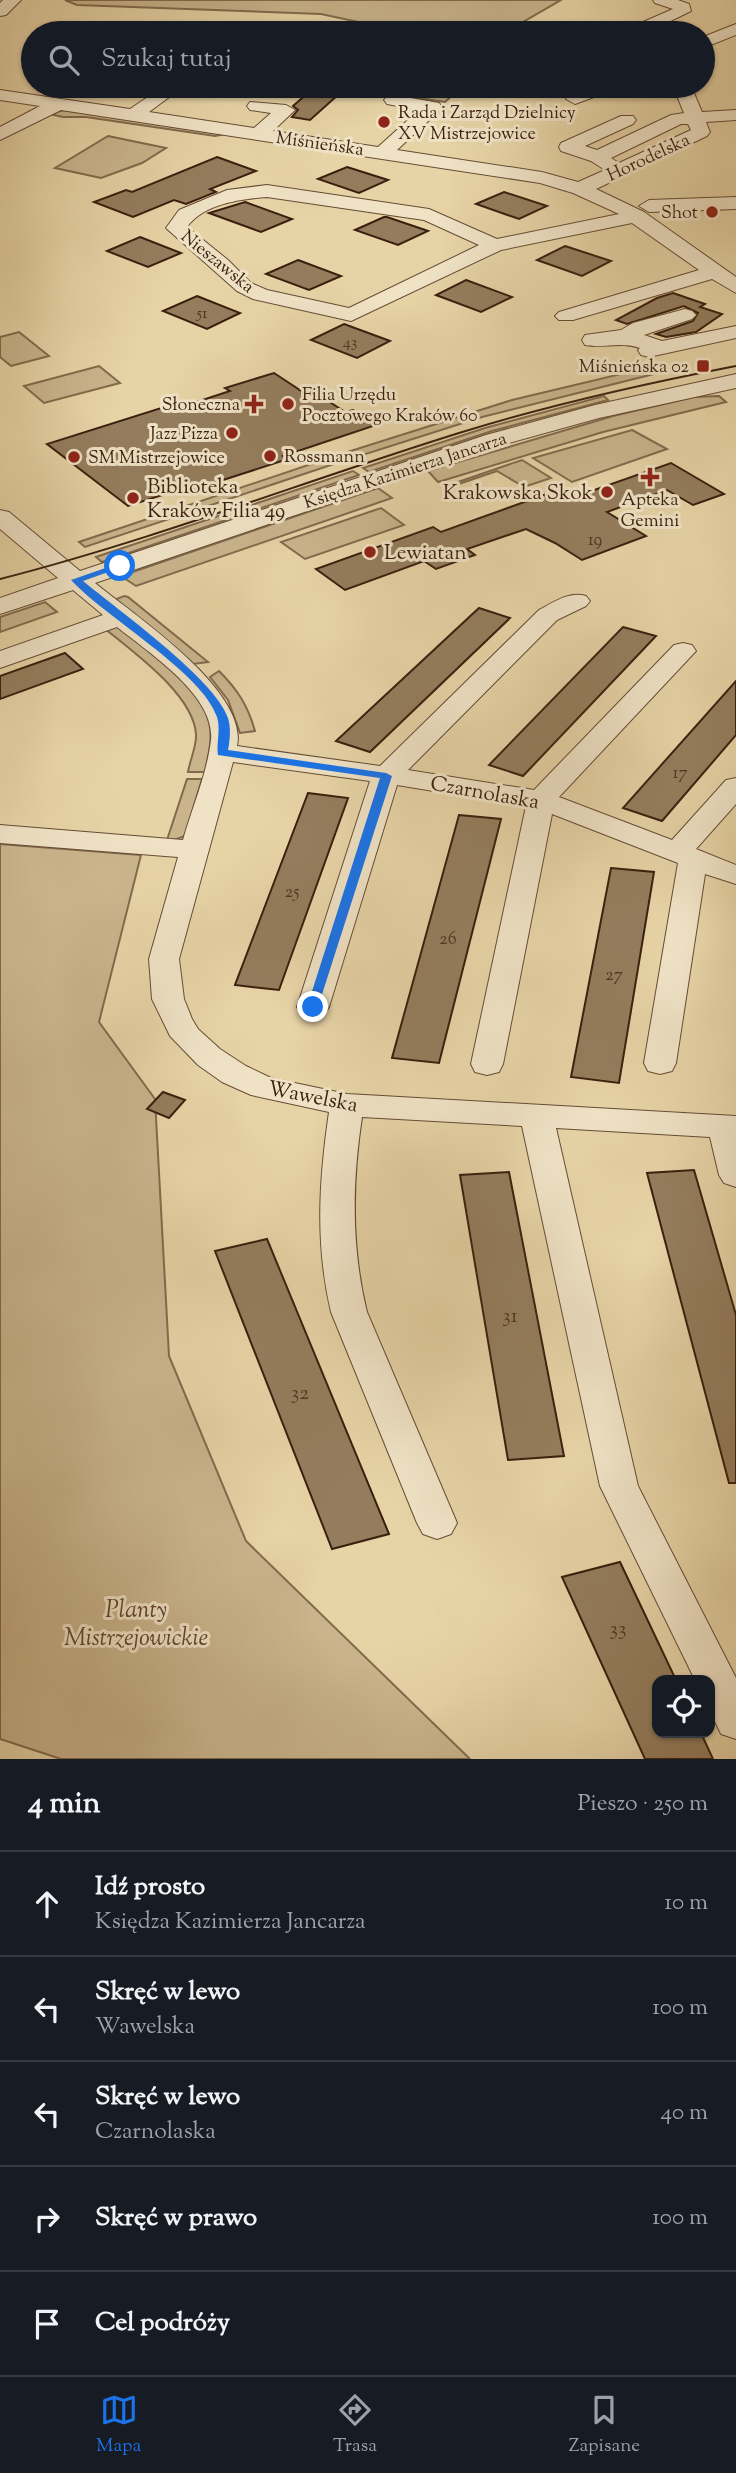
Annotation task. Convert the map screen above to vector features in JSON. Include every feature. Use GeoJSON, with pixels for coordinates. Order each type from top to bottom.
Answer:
{"type":"FeatureCollection","features":[{"type":"Feature","properties":{"kind":"street"},"geometry":{"type":"LineString","coordinates":[[0,11],[13,0]]}},
{"type":"Feature","properties":{"kind":"street"},"geometry":{"type":"LineString","coordinates":[[660,21],[683,11],[683,6],[661,0]]}},
{"type":"Feature","properties":{"kind":"street"},"geometry":{"type":"LineString","coordinates":[[715,39],[736,29]]}},
{"type":"Feature","properties":{"kind":"street"},"geometry":{"type":"LineString","coordinates":[[715,47],[736,50]]}},
{"type":"Feature","properties":{"kind":"street","name":"Miśnieńska"},"geometry":{"type":"LineString","coordinates":[[0,95],[503,170],[580,189],[643,211],[736,287]]}},
{"type":"Feature","properties":{"kind":"street"},"geometry":{"type":"LineString","coordinates":[[134,115],[158,98]]}},
{"type":"Feature","properties":{"kind":"street"},"geometry":{"type":"LineString","coordinates":[[384,152],[433,107],[393,100]]}},
{"type":"Feature","properties":{"kind":"street"},"geometry":{"type":"LineString","coordinates":[[667,104],[689,102]]}},
{"type":"Feature","properties":{"kind":"street"},"geometry":{"type":"LineString","coordinates":[[598,157],[677,120],[689,102]]}},
{"type":"Feature","properties":{"kind":"street","name":"Horodelska"},"geometry":{"type":"LineString","coordinates":[[689,102],[736,115]]}},
{"type":"Feature","properties":{"kind":"street","name":"Horodelska"},"geometry":{"type":"LineString","coordinates":[[580,189],[701,132],[689,102]]}},
{"type":"Feature","properties":{"kind":"street"},"geometry":{"type":"LineString","coordinates":[[0,134],[58,104]]}},
{"type":"Feature","properties":{"kind":"street"},"geometry":{"type":"LineString","coordinates":[[256,106],[286,110],[259,134]]}},
{"type":"Feature","properties":{"kind":"street"},"geometry":{"type":"LineString","coordinates":[[618,170],[598,157],[568,147],[642,114]]}},
{"type":"Feature","properties":{"kind":"street","name":"Nieszawska"},"geometry":{"type":"LineString","coordinates":[[495,245],[429,215],[267,191],[234,194],[186,214],[176,228],[221,264],[244,287],[260,295],[351,316],[495,245],[643,211],[736,203]]}},
{"type":"Feature","properties":{"kind":"street"},"geometry":{"type":"LineString","coordinates":[[566,316],[715,272]]}},
{"type":"Feature","properties":{"kind":"street"},"geometry":{"type":"LineString","coordinates":[[593,340],[626,336],[642,328],[685,316]]}},
{"type":"Feature","properties":{"kind":"street"},"geometry":{"type":"LineString","coordinates":[[626,336],[656,349],[736,332]]}},
{"type":"Feature","properties":{"kind":"street","name":"Księdza Kazimierza Jancarza"},"geometry":{"type":"LineString","coordinates":[[0,606],[494,440],[595,412],[736,381]]}},
{"type":"Feature","properties":{"kind":"street","name":"Wawelska"},"geometry":{"type":"LineString","coordinates":[[0,517],[197,680],[222,717],[225,738],[222,752],[164,959],[168,999],[186,1036],[209,1057],[234,1074],[263,1087],[347,1105],[731,1127]]}},
{"type":"Feature","properties":{"kind":"street"},"geometry":{"type":"LineString","coordinates":[[313,1007],[386,776],[548,615],[577,601]]}},
{"type":"Feature","properties":{"kind":"street"},"geometry":{"type":"LineString","coordinates":[[0,660],[121,617]]}},
{"type":"Feature","properties":{"kind":"street"},"geometry":{"type":"LineString","coordinates":[[487,1065],[541,800],[683,651]]}},
{"type":"Feature","properties":{"kind":"street","name":"Czarnolaska"},"geometry":{"type":"LineString","coordinates":[[222,752],[541,800],[736,876]]}},
{"type":"Feature","properties":{"kind":"street"},"geometry":{"type":"LineString","coordinates":[[660,1063],[686,856],[736,786]]}},
{"type":"Feature","properties":{"kind":"street"},"geometry":{"type":"LineString","coordinates":[[2,833],[195,850]]}},
{"type":"Feature","properties":{"kind":"street"},"geometry":{"type":"LineString","coordinates":[[347,1105],[335,1241],[339,1278],[349,1312],[437,1523]]}},
{"type":"Feature","properties":{"kind":"street"},"geometry":{"type":"LineString","coordinates":[[537,1116],[619,1486],[736,1721]]}},
{"type":"Feature","properties":{"kind":"street"},"geometry":{"type":"LineString","coordinates":[[731,1127],[736,1175]]}},
{"type":"Feature","properties":{"kind":"green space"},"geometry":{"type":"Polygon","coordinates":[[[65,0],[561,0],[525,21],[354,21],[321,14],[77,5],[65,0]]]}},
{"type":"Feature","properties":{"kind":"green space"},"geometry":{"type":"Polygon","coordinates":[[[418,98],[450,98],[445,102],[418,98]]]}},
{"type":"Feature","properties":{"kind":"green space"},"geometry":{"type":"Polygon","coordinates":[[[64,110],[231,133],[215,136],[49,114],[64,110]]]}},
{"type":"Feature","properties":{"kind":"green space"},"geometry":{"type":"Polygon","coordinates":[[[108,136],[166,148],[142,163],[101,178],[55,168],[108,136]]]}},
{"type":"Feature","properties":{"kind":"green space"},"geometry":{"type":"Polygon","coordinates":[[[19,332],[49,356],[11,366],[0,357],[0,337],[19,332]]]}},
{"type":"Feature","properties":{"kind":"green space"},"geometry":{"type":"Polygon","coordinates":[[[99,366],[120,383],[44,403],[24,386],[99,366]]]}},
{"type":"Feature","properties":{"kind":"green space"},"geometry":{"type":"Polygon","coordinates":[[[650,367],[658,373],[482,417],[350,459],[341,454],[512,400],[650,367]]]}},
{"type":"Feature","properties":{"kind":"green space"},"geometry":{"type":"Polygon","coordinates":[[[604,396],[608,400],[492,431],[369,472],[363,468],[485,428],[604,396]]]}},
{"type":"Feature","properties":{"kind":"green space"},"geometry":{"type":"Polygon","coordinates":[[[719,396],[726,402],[603,432],[438,482],[428,471],[613,416],[694,397],[719,396]]]}},
{"type":"Feature","properties":{"kind":"green space"},"geometry":{"type":"Polygon","coordinates":[[[632,430],[667,449],[572,482],[533,458],[632,430]]]}},
{"type":"Feature","properties":{"kind":"green space"},"geometry":{"type":"Polygon","coordinates":[[[332,457],[340,462],[85,547],[79,542],[332,457]]]}},
{"type":"Feature","properties":{"kind":"green space"},"geometry":{"type":"Polygon","coordinates":[[[522,460],[551,478],[524,487],[497,471],[447,488],[446,486],[522,460]]]}},
{"type":"Feature","properties":{"kind":"green space"},"geometry":{"type":"Polygon","coordinates":[[[353,471],[359,475],[102,562],[96,557],[353,471]]]}},
{"type":"Feature","properties":{"kind":"green space"},"geometry":{"type":"Polygon","coordinates":[[[378,488],[392,498],[136,586],[121,576],[378,488]]]}},
{"type":"Feature","properties":{"kind":"green space"},"geometry":{"type":"Polygon","coordinates":[[[381,508],[404,525],[305,559],[281,542],[381,508]]]}},
{"type":"Feature","properties":{"kind":"green space"},"geometry":{"type":"Polygon","coordinates":[[[124,596],[208,662],[193,664],[114,600],[124,596]]]}},
{"type":"Feature","properties":{"kind":"green space"},"geometry":{"type":"Polygon","coordinates":[[[45,602],[57,612],[0,632],[0,617],[45,602]]]}},
{"type":"Feature","properties":{"kind":"green space"},"geometry":{"type":"Polygon","coordinates":[[[118,626],[169,668],[203,707],[210,732],[205,772],[188,772],[196,734],[184,704],[160,675],[104,628],[118,626]]]}},
{"type":"Feature","properties":{"kind":"green space"},"geometry":{"type":"Polygon","coordinates":[[[219,671],[242,699],[255,731],[240,733],[228,700],[210,677],[219,671]]]}},
{"type":"Feature","properties":{"kind":"green space"},"geometry":{"type":"Polygon","coordinates":[[[187,779],[202,779],[185,836],[166,843],[187,779]]]}},
{"type":"Feature","properties":{"kind":"green space","name":"Planty Mistrzejowickie"},"geometry":{"type":"Polygon","coordinates":[[[0,844],[141,855],[99,1022],[155,1099],[169,1356],[246,1541],[470,1759],[61,1759],[0,1739],[0,844]]]}},
{"type":"Feature","properties":{"kind":"building"},"geometry":{"type":"Polygon","coordinates":[[[302,98],[335,98],[310,120],[292,117],[298,110],[293,106],[302,98]]]}},
{"type":"Feature","properties":{"kind":"building"},"geometry":{"type":"Polygon","coordinates":[[[217,157],[256,171],[210,189],[216,192],[186,204],[174,200],[133,217],[94,202],[126,190],[132,192],[217,157]]]}},
{"type":"Feature","properties":{"kind":"building"},"geometry":{"type":"Polygon","coordinates":[[[347,167],[388,180],[359,193],[318,179],[347,167]]]}},
{"type":"Feature","properties":{"kind":"building"},"geometry":{"type":"Polygon","coordinates":[[[504,192],[547,206],[519,219],[476,204],[504,192]]]}},
{"type":"Feature","properties":{"kind":"building"},"geometry":{"type":"Polygon","coordinates":[[[245,202],[292,219],[261,232],[209,213],[245,202]]]}},
{"type":"Feature","properties":{"kind":"building"},"geometry":{"type":"Polygon","coordinates":[[[384,217],[428,231],[398,245],[355,230],[384,217]]]}},
{"type":"Feature","properties":{"kind":"building"},"geometry":{"type":"Polygon","coordinates":[[[140,237],[181,253],[148,267],[107,251],[140,237]]]}},
{"type":"Feature","properties":{"kind":"building"},"geometry":{"type":"Polygon","coordinates":[[[565,246],[611,261],[582,276],[537,260],[565,246]]]}},
{"type":"Feature","properties":{"kind":"building"},"geometry":{"type":"Polygon","coordinates":[[[298,260],[341,276],[309,290],[266,274],[298,260]]]}},
{"type":"Feature","properties":{"kind":"building"},"geometry":{"type":"Polygon","coordinates":[[[466,280],[512,297],[481,312],[436,295],[466,280]]]}},
{"type":"Feature","properties":{"kind":"building"},"geometry":{"type":"Polygon","coordinates":[[[673,293],[705,304],[700,307],[722,314],[696,332],[666,337],[656,334],[693,321],[698,313],[684,306],[627,324],[616,320],[657,298],[673,293]]]}},
{"type":"Feature","properties":{"kind":"building"},"geometry":{"type":"Polygon","coordinates":[[[197,296],[240,313],[207,329],[163,311],[197,296]]]}},
{"type":"Feature","properties":{"kind":"building"},"geometry":{"type":"Polygon","coordinates":[[[344,324],[390,341],[357,358],[311,340],[344,324]]]}},
{"type":"Feature","properties":{"kind":"building"},"geometry":{"type":"Polygon","coordinates":[[[274,373],[306,394],[313,391],[345,412],[353,410],[376,425],[283,456],[288,459],[186,492],[181,489],[128,506],[47,444],[161,408],[166,412],[230,391],[225,388],[274,373]]]}},
{"type":"Feature","properties":{"kind":"building"},"geometry":{"type":"Polygon","coordinates":[[[671,463],[724,494],[693,505],[667,490],[607,512],[646,536],[582,560],[526,529],[467,549],[475,555],[436,569],[424,561],[345,590],[316,569],[433,527],[441,532],[552,492],[566,500],[671,463]]]}},
{"type":"Feature","properties":{"kind":"building"},"geometry":{"type":"Polygon","coordinates":[[[479,608],[510,618],[370,752],[336,741],[479,608]]]}},
{"type":"Feature","properties":{"kind":"building"},"geometry":{"type":"Polygon","coordinates":[[[623,627],[656,636],[523,776],[489,765],[623,627]]]}},
{"type":"Feature","properties":{"kind":"building"},"geometry":{"type":"Polygon","coordinates":[[[65,653],[83,669],[0,699],[0,676],[65,653]]]}},
{"type":"Feature","properties":{"kind":"building"},"geometry":{"type":"Polygon","coordinates":[[[736,681],[736,735],[662,821],[623,808],[736,681]]]}},
{"type":"Feature","properties":{"kind":"building"},"geometry":{"type":"Polygon","coordinates":[[[308,793],[348,798],[279,990],[235,985],[308,793]]]}},
{"type":"Feature","properties":{"kind":"building"},"geometry":{"type":"Polygon","coordinates":[[[459,815],[501,819],[439,1063],[392,1058],[459,815]]]}},
{"type":"Feature","properties":{"kind":"building"},"geometry":{"type":"Polygon","coordinates":[[[611,868],[654,872],[619,1083],[571,1077],[611,868]]]}},
{"type":"Feature","properties":{"kind":"building"},"geometry":{"type":"Polygon","coordinates":[[[163,1092],[185,1100],[169,1118],[147,1109],[163,1092]]]}},
{"type":"Feature","properties":{"kind":"building"},"geometry":{"type":"Polygon","coordinates":[[[694,1170],[736,1315],[736,1483],[729,1483],[647,1173],[694,1170]]]}},
{"type":"Feature","properties":{"kind":"building"},"geometry":{"type":"Polygon","coordinates":[[[509,1172],[564,1456],[508,1460],[460,1175],[509,1172]]]}},
{"type":"Feature","properties":{"kind":"building"},"geometry":{"type":"Polygon","coordinates":[[[267,1239],[389,1534],[332,1549],[215,1251],[267,1239]]]}},
{"type":"Feature","properties":{"kind":"building"},"geometry":{"type":"Polygon","coordinates":[[[620,1562],[674,1675],[652,1675],[652,1738],[703,1738],[713,1759],[645,1759],[562,1577],[620,1562]]]}},
{"type":"Feature","properties":{"kind":"tram line"},"geometry":{"type":"LineString","coordinates":[[0,579],[116,546],[401,451],[527,413],[736,366]]}},
{"type":"Feature","properties":{"kind":"place","name":"Rada i Zarząd Dzielnicy XV Mistrzejowice"},"geometry":{"type":"Point","coordinates":[384,122]}},
{"type":"Feature","properties":{"kind":"place","name":"Shot"},"geometry":{"type":"Point","coordinates":[712,212]}},
{"type":"Feature","properties":{"kind":"place","name":"Miśnieńska 02"},"geometry":{"type":"Point","coordinates":[703,366]}},
{"type":"Feature","properties":{"kind":"place","name":"Słoneczna"},"geometry":{"type":"Point","coordinates":[254,404]}},
{"type":"Feature","properties":{"kind":"place","name":"Filia Urzędu Pocztowego Kraków 60"},"geometry":{"type":"Point","coordinates":[288,404]}},
{"type":"Feature","properties":{"kind":"place","name":"Jazz Pizza"},"geometry":{"type":"Point","coordinates":[232,433]}},
{"type":"Feature","properties":{"kind":"place","name":"Rossmann"},"geometry":{"type":"Point","coordinates":[270,456]}},
{"type":"Feature","properties":{"kind":"place","name":"SM Mistrzejowice"},"geometry":{"type":"Point","coordinates":[74,457]}},
{"type":"Feature","properties":{"kind":"place","name":"Apteka Gemini"},"geometry":{"type":"Point","coordinates":[650,477]}},
{"type":"Feature","properties":{"kind":"place","name":"Krakowska Skok"},"geometry":{"type":"Point","coordinates":[607,492]}},
{"type":"Feature","properties":{"kind":"place","name":"Biblioteka Kraków Filia 49"},"geometry":{"type":"Point","coordinates":[133,498]}},
{"type":"Feature","properties":{"kind":"place","name":"Lewiatan"},"geometry":{"type":"Point","coordinates":[370,552]}},
{"type":"Feature","properties":{"kind":"route"},"geometry":{"type":"LineString","coordinates":[[120,566],[76,580],[197,680],[222,717],[225,726],[222,752],[386,776],[313,1007]]}}]}
